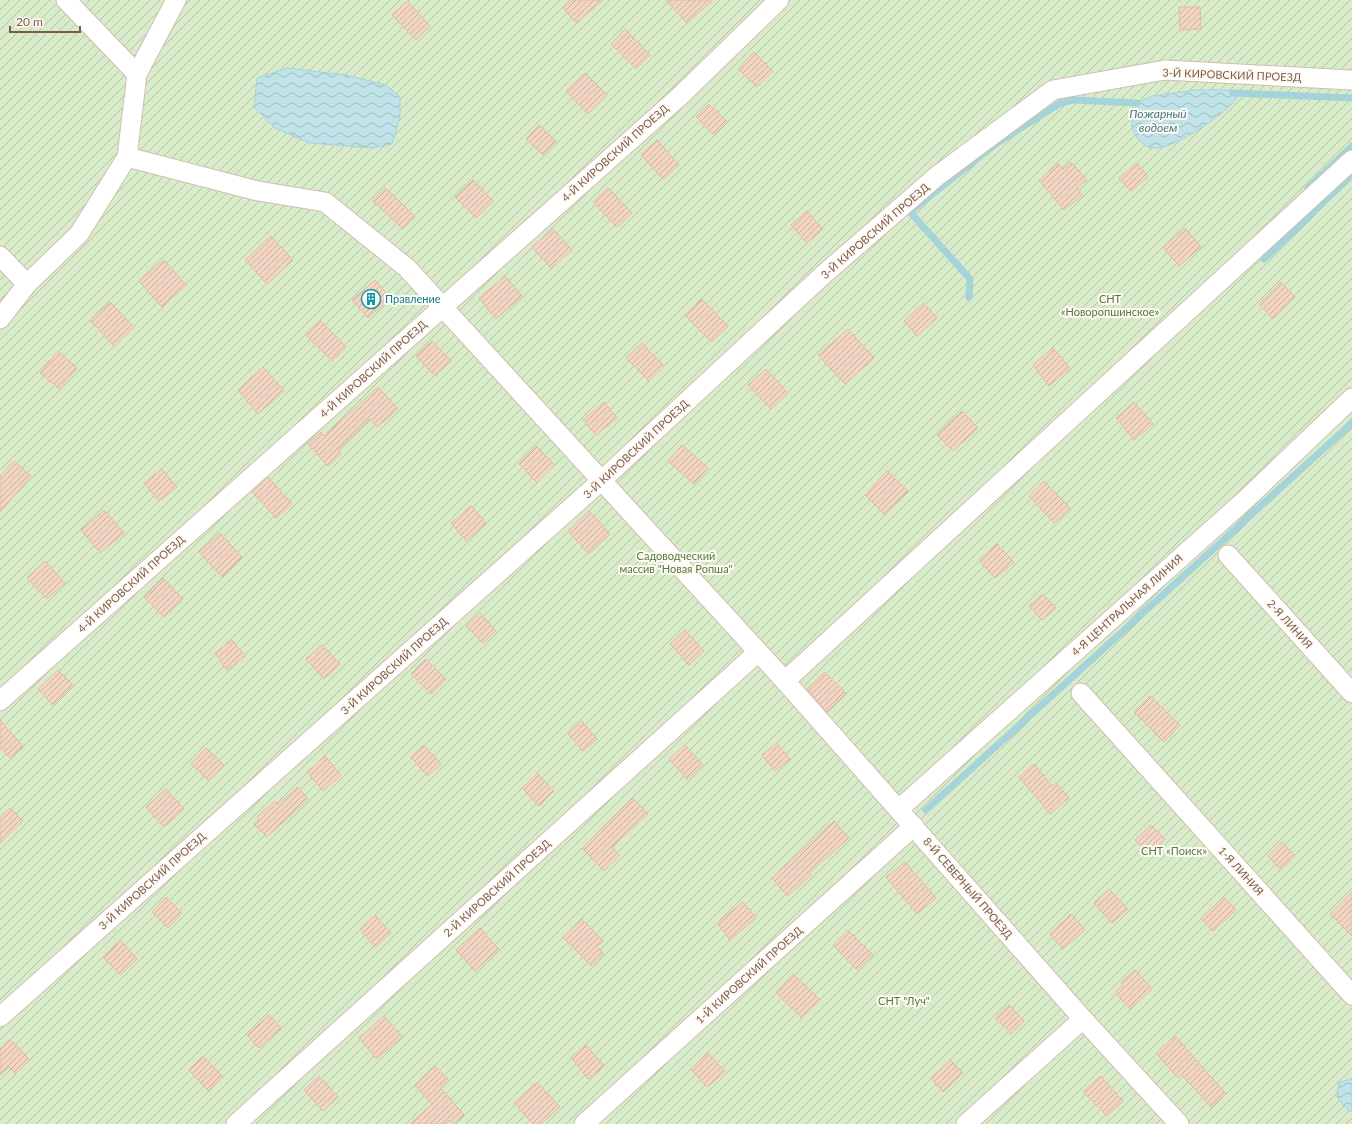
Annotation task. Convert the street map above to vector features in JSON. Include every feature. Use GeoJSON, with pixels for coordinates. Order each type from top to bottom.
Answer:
{"type":"FeatureCollection","features":[{"type":"Feature","properties":{"kind":"street"},"geometry":{"type":"LineString","coordinates":[[66,0],[137,74]]}},
{"type":"Feature","properties":{"kind":"street"},"geometry":{"type":"LineString","coordinates":[[0,319],[27,284],[79,234],[127,158],[137,74],[176,0]]}},
{"type":"Feature","properties":{"kind":"street","name":"4-Й КИРОВСКИЙ ПРОЕЗД"},"geometry":{"type":"LineString","coordinates":[[0,701],[679,97],[779,0]]}},
{"type":"Feature","properties":{"kind":"street","name":"3-Й КИРОВСКИЙ ПРОЕЗД"},"geometry":{"type":"LineString","coordinates":[[0,1017],[601,481],[824,275],[938,176],[1053,90],[1165,70],[1352,80]]}},
{"type":"Feature","properties":{"kind":"street","name":"8-Й СЕВЕРНЫЙ ПРОЕЗД"},"geometry":{"type":"LineString","coordinates":[[127,158],[258,191],[325,202],[407,268],[758,652],[899,809],[1083,1019],[1179,1124]]}},
{"type":"Feature","properties":{"kind":"street"},"geometry":{"type":"LineString","coordinates":[[784,681],[1352,160]]}},
{"type":"Feature","properties":{"kind":"street"},"geometry":{"type":"LineString","coordinates":[[0,256],[27,284]]}},
{"type":"Feature","properties":{"kind":"street","name":"4-Я ЦЕНТРАЛЬНАЯ ЛИНИЯ"},"geometry":{"type":"LineString","coordinates":[[899,809],[1238,506],[1352,398]]}},
{"type":"Feature","properties":{"kind":"street","name":"2-Я ЛИНИЯ"},"geometry":{"type":"LineString","coordinates":[[1228,555],[1352,693]]}},
{"type":"Feature","properties":{"kind":"street","name":"2-Й КИРОВСКИЙ ПРОЕЗД"},"geometry":{"type":"LineString","coordinates":[[236,1124],[758,652]]}},
{"type":"Feature","properties":{"kind":"street","name":"1-Я ЛИНИЯ"},"geometry":{"type":"LineString","coordinates":[[1081,693],[1352,995]]}},
{"type":"Feature","properties":{"kind":"street","name":"1-Й КИРОВСКИЙ ПРОЕЗД"},"geometry":{"type":"LineString","coordinates":[[584,1124],[914,826]]}},
{"type":"Feature","properties":{"kind":"street"},"geometry":{"type":"LineString","coordinates":[[966,1124],[1083,1019]]}},
{"type":"Feature","properties":{"kind":"green space","name":"Садоводческий массив \"Новая Ропша\""},"geometry":{"type":"Polygon","coordinates":[[[0,0],[1352,0],[1352,1124],[0,1124],[0,0]]]}},
{"type":"Feature","properties":{"kind":"water"},"geometry":{"type":"Polygon","coordinates":[[[287,68],[346,75],[386,85],[400,97],[400,117],[392,144],[373,148],[310,143],[275,128],[254,107],[257,78],[287,68]]]}},
{"type":"Feature","properties":{"kind":"water","name":"Пожарный водоем"},"geometry":{"type":"Polygon","coordinates":[[[1195,90],[1231,90],[1237,98],[1222,113],[1211,121],[1174,143],[1163,147],[1151,148],[1140,141],[1132,129],[1132,116],[1137,103],[1152,96],[1195,90]]]}},
{"type":"Feature","properties":{"kind":"water"},"geometry":{"type":"Polygon","coordinates":[[[1352,1079],[1352,1112],[1346,1108],[1337,1097],[1339,1082],[1352,1079]]]}},
{"type":"Feature","properties":{"kind":"building"},"geometry":{"type":"Polygon","coordinates":[[[573,0],[603,0],[576,23],[563,8],[573,0]]]}},
{"type":"Feature","properties":{"kind":"building"},"geometry":{"type":"Polygon","coordinates":[[[666,0],[713,0],[687,23],[666,0]]]}},
{"type":"Feature","properties":{"kind":"building"},"geometry":{"type":"Polygon","coordinates":[[[407,1],[430,26],[416,40],[392,15],[407,1]]]}},
{"type":"Feature","properties":{"kind":"building"},"geometry":{"type":"Polygon","coordinates":[[[1179,7],[1200,7],[1201,29],[1180,30],[1179,7]]]}},
{"type":"Feature","properties":{"kind":"building"},"geometry":{"type":"Polygon","coordinates":[[[625,29],[650,55],[636,69],[611,44],[625,29]]]}},
{"type":"Feature","properties":{"kind":"building"},"geometry":{"type":"Polygon","coordinates":[[[754,52],[773,71],[757,87],[738,69],[754,52]]]}},
{"type":"Feature","properties":{"kind":"building"},"geometry":{"type":"Polygon","coordinates":[[[585,73],[607,95],[588,114],[566,91],[585,73]]]}},
{"type":"Feature","properties":{"kind":"building"},"geometry":{"type":"Polygon","coordinates":[[[709,104],[727,121],[714,135],[696,117],[709,104]]]}},
{"type":"Feature","properties":{"kind":"building"},"geometry":{"type":"Polygon","coordinates":[[[539,125],[556,141],[543,155],[526,139],[539,125]]]}},
{"type":"Feature","properties":{"kind":"building"},"geometry":{"type":"Polygon","coordinates":[[[657,140],[679,165],[663,179],[641,155],[657,140]]]}},
{"type":"Feature","properties":{"kind":"building"},"geometry":{"type":"Polygon","coordinates":[[[1071,162],[1087,180],[1077,188],[1083,195],[1064,210],[1039,180],[1058,164],[1063,169],[1071,162]]]}},
{"type":"Feature","properties":{"kind":"building"},"geometry":{"type":"Polygon","coordinates":[[[1137,163],[1148,177],[1131,191],[1119,178],[1137,163]]]}},
{"type":"Feature","properties":{"kind":"building"},"geometry":{"type":"Polygon","coordinates":[[[473,180],[493,201],[476,218],[455,197],[473,180]]]}},
{"type":"Feature","properties":{"kind":"building"},"geometry":{"type":"Polygon","coordinates":[[[385,188],[415,216],[403,229],[373,201],[385,188]]]}},
{"type":"Feature","properties":{"kind":"building"},"geometry":{"type":"Polygon","coordinates":[[[608,188],[632,213],[617,227],[593,202],[608,188]]]}},
{"type":"Feature","properties":{"kind":"building"},"geometry":{"type":"Polygon","coordinates":[[[807,211],[823,229],[807,243],[791,225],[807,211]]]}},
{"type":"Feature","properties":{"kind":"building"},"geometry":{"type":"Polygon","coordinates":[[[1185,228],[1201,247],[1179,266],[1163,247],[1185,228]]]}},
{"type":"Feature","properties":{"kind":"building"},"geometry":{"type":"Polygon","coordinates":[[[553,229],[572,250],[551,268],[532,247],[553,229]]]}},
{"type":"Feature","properties":{"kind":"building"},"geometry":{"type":"Polygon","coordinates":[[[271,236],[293,260],[267,284],[245,260],[271,236]]]}},
{"type":"Feature","properties":{"kind":"building"},"geometry":{"type":"Polygon","coordinates":[[[164,260],[186,285],[162,307],[139,281],[164,260]]]}},
{"type":"Feature","properties":{"kind":"building"},"geometry":{"type":"Polygon","coordinates":[[[505,276],[522,296],[496,319],[479,298],[505,276]]]}},
{"type":"Feature","properties":{"kind":"building","name":"Правление"},"geometry":{"type":"Polygon","coordinates":[[[375,280],[390,298],[368,318],[352,300],[375,280]]]}},
{"type":"Feature","properties":{"kind":"building"},"geometry":{"type":"Polygon","coordinates":[[[1281,282],[1295,297],[1273,319],[1259,304],[1281,282]]]}},
{"type":"Feature","properties":{"kind":"building"},"geometry":{"type":"Polygon","coordinates":[[[702,299],[728,326],[711,342],[685,315],[702,299]]]}},
{"type":"Feature","properties":{"kind":"building"},"geometry":{"type":"Polygon","coordinates":[[[110,302],[134,327],[114,346],[90,320],[110,302]]]}},
{"type":"Feature","properties":{"kind":"building"},"geometry":{"type":"Polygon","coordinates":[[[924,303],[937,318],[917,336],[904,321],[924,303]]]}},
{"type":"Feature","properties":{"kind":"building"},"geometry":{"type":"Polygon","coordinates":[[[320,320],[346,347],[332,361],[305,334],[320,320]]]}},
{"type":"Feature","properties":{"kind":"building"},"geometry":{"type":"Polygon","coordinates":[[[848,329],[874,358],[845,384],[818,355],[848,329]]]}},
{"type":"Feature","properties":{"kind":"building"},"geometry":{"type":"Polygon","coordinates":[[[432,341],[451,361],[435,376],[416,356],[432,341]]]}},
{"type":"Feature","properties":{"kind":"building"},"geometry":{"type":"Polygon","coordinates":[[[642,343],[664,366],[649,381],[626,358],[642,343]]]}},
{"type":"Feature","properties":{"kind":"building"},"geometry":{"type":"Polygon","coordinates":[[[1053,348],[1070,368],[1049,386],[1033,365],[1053,348]]]}},
{"type":"Feature","properties":{"kind":"building"},"geometry":{"type":"Polygon","coordinates":[[[58,351],[77,368],[59,389],[40,373],[58,351]]]}},
{"type":"Feature","properties":{"kind":"building"},"geometry":{"type":"Polygon","coordinates":[[[263,367],[284,391],[258,414],[238,390],[263,367]]]}},
{"type":"Feature","properties":{"kind":"building"},"geometry":{"type":"Polygon","coordinates":[[[766,369],[788,393],[771,409],[748,385],[766,369]]]}},
{"type":"Feature","properties":{"kind":"building"},"geometry":{"type":"Polygon","coordinates":[[[378,387],[398,409],[377,427],[370,419],[338,450],[341,454],[328,466],[308,444],[321,432],[324,436],[378,387]]]}},
{"type":"Feature","properties":{"kind":"building"},"geometry":{"type":"Polygon","coordinates":[[[604,402],[617,418],[596,435],[583,420],[604,402]]]}},
{"type":"Feature","properties":{"kind":"building"},"geometry":{"type":"Polygon","coordinates":[[[1134,402],[1153,424],[1134,440],[1116,418],[1134,402]]]}},
{"type":"Feature","properties":{"kind":"building"},"geometry":{"type":"Polygon","coordinates":[[[962,411],[978,428],[953,451],[937,435],[962,411]]]}},
{"type":"Feature","properties":{"kind":"building"},"geometry":{"type":"Polygon","coordinates":[[[682,445],[708,468],[694,484],[668,461],[682,445]]]}},
{"type":"Feature","properties":{"kind":"building"},"geometry":{"type":"Polygon","coordinates":[[[536,446],[555,465],[537,483],[519,464],[536,446]]]}},
{"type":"Feature","properties":{"kind":"building"},"geometry":{"type":"Polygon","coordinates":[[[14,461],[31,476],[0,512],[0,476],[14,461]]]}},
{"type":"Feature","properties":{"kind":"building"},"geometry":{"type":"Polygon","coordinates":[[[162,469],[177,487],[159,501],[144,483],[162,469]]]}},
{"type":"Feature","properties":{"kind":"building"},"geometry":{"type":"Polygon","coordinates":[[[887,471],[908,491],[885,515],[865,495],[887,471]]]}},
{"type":"Feature","properties":{"kind":"building"},"geometry":{"type":"Polygon","coordinates":[[[268,477],[292,504],[276,518],[252,492],[268,477]]]}},
{"type":"Feature","properties":{"kind":"building"},"geometry":{"type":"Polygon","coordinates":[[[1044,481],[1070,508],[1054,523],[1029,496],[1044,481]]]}},
{"type":"Feature","properties":{"kind":"building"},"geometry":{"type":"Polygon","coordinates":[[[471,506],[486,523],[466,541],[451,523],[471,506]]]}},
{"type":"Feature","properties":{"kind":"building"},"geometry":{"type":"Polygon","coordinates":[[[104,510],[124,533],[100,553],[81,530],[104,510]]]}},
{"type":"Feature","properties":{"kind":"building"},"geometry":{"type":"Polygon","coordinates":[[[589,511],[610,534],[589,554],[568,531],[589,511]]]}},
{"type":"Feature","properties":{"kind":"building"},"geometry":{"type":"Polygon","coordinates":[[[220,533],[242,557],[222,577],[199,552],[220,533]]]}},
{"type":"Feature","properties":{"kind":"building"},"geometry":{"type":"Polygon","coordinates":[[[997,544],[1014,562],[995,578],[979,560],[997,544]]]}},
{"type":"Feature","properties":{"kind":"building"},"geometry":{"type":"Polygon","coordinates":[[[45,561],[65,583],[47,599],[27,578],[45,561]]]}},
{"type":"Feature","properties":{"kind":"building"},"geometry":{"type":"Polygon","coordinates":[[[163,578],[183,599],[164,617],[144,597],[163,578]]]}},
{"type":"Feature","properties":{"kind":"building"},"geometry":{"type":"Polygon","coordinates":[[[1043,594],[1056,608],[1042,620],[1029,606],[1043,594]]]}},
{"type":"Feature","properties":{"kind":"building"},"geometry":{"type":"Polygon","coordinates":[[[480,613],[496,631],[483,643],[466,626],[480,613]]]}},
{"type":"Feature","properties":{"kind":"building"},"geometry":{"type":"Polygon","coordinates":[[[685,630],[704,651],[689,665],[670,644],[685,630]]]}},
{"type":"Feature","properties":{"kind":"building"},"geometry":{"type":"Polygon","coordinates":[[[232,640],[245,656],[227,670],[215,653],[232,640]]]}},
{"type":"Feature","properties":{"kind":"building"},"geometry":{"type":"Polygon","coordinates":[[[322,645],[340,664],[324,679],[306,659],[322,645]]]}},
{"type":"Feature","properties":{"kind":"building"},"geometry":{"type":"Polygon","coordinates":[[[426,659],[446,679],[431,694],[411,674],[426,659]]]}},
{"type":"Feature","properties":{"kind":"building"},"geometry":{"type":"Polygon","coordinates":[[[58,670],[73,685],[53,705],[38,689],[58,670]]]}},
{"type":"Feature","properties":{"kind":"building"},"geometry":{"type":"Polygon","coordinates":[[[825,672],[846,693],[827,712],[807,689],[825,672]]]}},
{"type":"Feature","properties":{"kind":"building"},"geometry":{"type":"Polygon","coordinates":[[[1150,696],[1180,725],[1164,742],[1134,712],[1150,696]]]}},
{"type":"Feature","properties":{"kind":"building"},"geometry":{"type":"Polygon","coordinates":[[[0,720],[23,746],[10,758],[0,747],[0,720]]]}},
{"type":"Feature","properties":{"kind":"building"},"geometry":{"type":"Polygon","coordinates":[[[582,721],[597,739],[583,751],[568,734],[582,721]]]}},
{"type":"Feature","properties":{"kind":"building"},"geometry":{"type":"Polygon","coordinates":[[[777,743],[790,759],[775,771],[762,755],[777,743]]]}},
{"type":"Feature","properties":{"kind":"building"},"geometry":{"type":"Polygon","coordinates":[[[424,745],[441,764],[427,776],[411,757],[424,745]]]}},
{"type":"Feature","properties":{"kind":"building"},"geometry":{"type":"Polygon","coordinates":[[[685,745],[703,765],[687,779],[669,759],[685,745]]]}},
{"type":"Feature","properties":{"kind":"building"},"geometry":{"type":"Polygon","coordinates":[[[206,748],[224,765],[209,781],[191,764],[206,748]]]}},
{"type":"Feature","properties":{"kind":"building"},"geometry":{"type":"Polygon","coordinates":[[[325,756],[341,775],[323,791],[307,772],[325,756]]]}},
{"type":"Feature","properties":{"kind":"building"},"geometry":{"type":"Polygon","coordinates":[[[1034,764],[1052,786],[1056,783],[1069,798],[1050,814],[1019,777],[1034,764]]]}},
{"type":"Feature","properties":{"kind":"building"},"geometry":{"type":"Polygon","coordinates":[[[537,773],[554,791],[539,806],[522,788],[537,773]]]}},
{"type":"Feature","properties":{"kind":"building"},"geometry":{"type":"Polygon","coordinates":[[[298,787],[308,799],[267,837],[254,824],[259,820],[257,817],[275,801],[278,804],[298,787]]]}},
{"type":"Feature","properties":{"kind":"building"},"geometry":{"type":"Polygon","coordinates":[[[166,789],[184,809],[164,827],[146,807],[166,789]]]}},
{"type":"Feature","properties":{"kind":"building"},"geometry":{"type":"Polygon","coordinates":[[[633,798],[648,814],[612,847],[620,855],[604,871],[582,848],[633,798]]]}},
{"type":"Feature","properties":{"kind":"building"},"geometry":{"type":"Polygon","coordinates":[[[10,808],[23,821],[0,843],[0,817],[10,808]]]}},
{"type":"Feature","properties":{"kind":"building"},"geometry":{"type":"Polygon","coordinates":[[[834,821],[849,838],[809,873],[811,875],[787,896],[772,878],[834,821]]]}},
{"type":"Feature","properties":{"kind":"building"},"geometry":{"type":"Polygon","coordinates":[[[1151,825],[1165,839],[1150,855],[1135,840],[1151,825]]]}},
{"type":"Feature","properties":{"kind":"building"},"geometry":{"type":"Polygon","coordinates":[[[1282,842],[1295,856],[1281,870],[1268,856],[1282,842]]]}},
{"type":"Feature","properties":{"kind":"building"},"geometry":{"type":"Polygon","coordinates":[[[905,862],[936,898],[917,914],[886,877],[905,862]]]}},
{"type":"Feature","properties":{"kind":"building"},"geometry":{"type":"Polygon","coordinates":[[[1109,889],[1128,909],[1112,923],[1094,903],[1109,889]]]}},
{"type":"Feature","properties":{"kind":"building"},"geometry":{"type":"Polygon","coordinates":[[[1352,892],[1352,936],[1330,914],[1352,892]]]}},
{"type":"Feature","properties":{"kind":"building"},"geometry":{"type":"Polygon","coordinates":[[[166,897],[182,913],[168,928],[152,912],[166,897]]]}},
{"type":"Feature","properties":{"kind":"building"},"geometry":{"type":"Polygon","coordinates":[[[1224,897],[1236,910],[1213,931],[1201,918],[1224,897]]]}},
{"type":"Feature","properties":{"kind":"building"},"geometry":{"type":"Polygon","coordinates":[[[743,902],[756,918],[730,940],[717,923],[743,902]]]}},
{"type":"Feature","properties":{"kind":"building"},"geometry":{"type":"Polygon","coordinates":[[[1071,914],[1085,930],[1063,949],[1050,934],[1071,914]]]}},
{"type":"Feature","properties":{"kind":"building"},"geometry":{"type":"Polygon","coordinates":[[[375,915],[391,933],[375,947],[360,929],[375,915]]]}},
{"type":"Feature","properties":{"kind":"building"},"geometry":{"type":"Polygon","coordinates":[[[582,919],[603,941],[597,947],[604,954],[591,966],[563,937],[582,919]]]}},
{"type":"Feature","properties":{"kind":"building"},"geometry":{"type":"Polygon","coordinates":[[[480,928],[499,949],[475,971],[456,950],[480,928]]]}},
{"type":"Feature","properties":{"kind":"building"},"geometry":{"type":"Polygon","coordinates":[[[848,930],[873,955],[857,970],[833,945],[848,930]]]}},
{"type":"Feature","properties":{"kind":"building"},"geometry":{"type":"Polygon","coordinates":[[[121,941],[137,959],[120,975],[103,957],[121,941]]]}},
{"type":"Feature","properties":{"kind":"building"},"geometry":{"type":"Polygon","coordinates":[[[1135,970],[1152,989],[1130,1009],[1115,992],[1123,985],[1121,982],[1135,970]]]}},
{"type":"Feature","properties":{"kind":"building"},"geometry":{"type":"Polygon","coordinates":[[[793,974],[820,1000],[802,1018],[776,993],[793,974]]]}},
{"type":"Feature","properties":{"kind":"building"},"geometry":{"type":"Polygon","coordinates":[[[1009,1005],[1024,1021],[1011,1034],[995,1018],[1009,1005]]]}},
{"type":"Feature","properties":{"kind":"building"},"geometry":{"type":"Polygon","coordinates":[[[269,1015],[281,1028],[259,1048],[247,1035],[269,1015]]]}},
{"type":"Feature","properties":{"kind":"building"},"geometry":{"type":"Polygon","coordinates":[[[384,1016],[402,1037],[377,1059],[359,1038],[384,1016]]]}},
{"type":"Feature","properties":{"kind":"building"},"geometry":{"type":"Polygon","coordinates":[[[1175,1036],[1226,1094],[1211,1107],[1181,1074],[1178,1078],[1156,1053],[1175,1036]]]}},
{"type":"Feature","properties":{"kind":"building"},"geometry":{"type":"Polygon","coordinates":[[[10,1039],[30,1060],[16,1074],[9,1067],[0,1075],[0,1049],[10,1039]]]}},
{"type":"Feature","properties":{"kind":"building"},"geometry":{"type":"Polygon","coordinates":[[[586,1045],[604,1066],[588,1079],[571,1057],[586,1045]]]}},
{"type":"Feature","properties":{"kind":"building"},"geometry":{"type":"Polygon","coordinates":[[[708,1053],[725,1072],[707,1087],[691,1069],[708,1053]]]}},
{"type":"Feature","properties":{"kind":"building"},"geometry":{"type":"Polygon","coordinates":[[[203,1056],[223,1077],[208,1091],[189,1070],[203,1056]]]}},
{"type":"Feature","properties":{"kind":"building"},"geometry":{"type":"Polygon","coordinates":[[[950,1060],[963,1073],[943,1092],[931,1078],[950,1060]]]}},
{"type":"Feature","properties":{"kind":"building"},"geometry":{"type":"Polygon","coordinates":[[[435,1066],[448,1079],[440,1087],[464,1115],[454,1124],[448,1120],[444,1124],[410,1124],[432,1104],[415,1086],[435,1066]]]}},
{"type":"Feature","properties":{"kind":"building"},"geometry":{"type":"Polygon","coordinates":[[[319,1076],[338,1097],[323,1111],[304,1090],[319,1076]]]}},
{"type":"Feature","properties":{"kind":"building"},"geometry":{"type":"Polygon","coordinates":[[[1100,1076],[1123,1101],[1107,1116],[1083,1092],[1100,1076]]]}},
{"type":"Feature","properties":{"kind":"building"},"geometry":{"type":"Polygon","coordinates":[[[537,1082],[560,1107],[541,1124],[533,1124],[514,1103],[537,1082]]]}},
{"type":"Feature","properties":{"kind":"waterway"},"geometry":{"type":"LineString","coordinates":[[1233,93],[1352,98]]}},
{"type":"Feature","properties":{"kind":"waterway"},"geometry":{"type":"LineString","coordinates":[[969,297],[970,279],[910,212],[997,143],[1059,104],[1073,100],[1137,103]]}},
{"type":"Feature","properties":{"kind":"waterway"},"geometry":{"type":"LineString","coordinates":[[1308,188],[1352,146]]}},
{"type":"Feature","properties":{"kind":"waterway"},"geometry":{"type":"LineString","coordinates":[[1264,259],[1352,175]]}},
{"type":"Feature","properties":{"kind":"waterway"},"geometry":{"type":"LineString","coordinates":[[926,810],[1352,423]]}},
{"type":"Feature","properties":{"kind":"place","name":"Правление"},"geometry":{"type":"Point","coordinates":[371,299]}},
{"type":"Feature","properties":{"kind":"park label","name":"СНТ «Новоропшинское»"},"geometry":{"type":"Point","coordinates":[1110,305]}},
{"type":"Feature","properties":{"kind":"park label","name":"СНТ «Поиск»"},"geometry":{"type":"Point","coordinates":[1174,851]}},
{"type":"Feature","properties":{"kind":"park label","name":"СНТ \"Луч\""},"geometry":{"type":"Point","coordinates":[904,1001]}}]}
